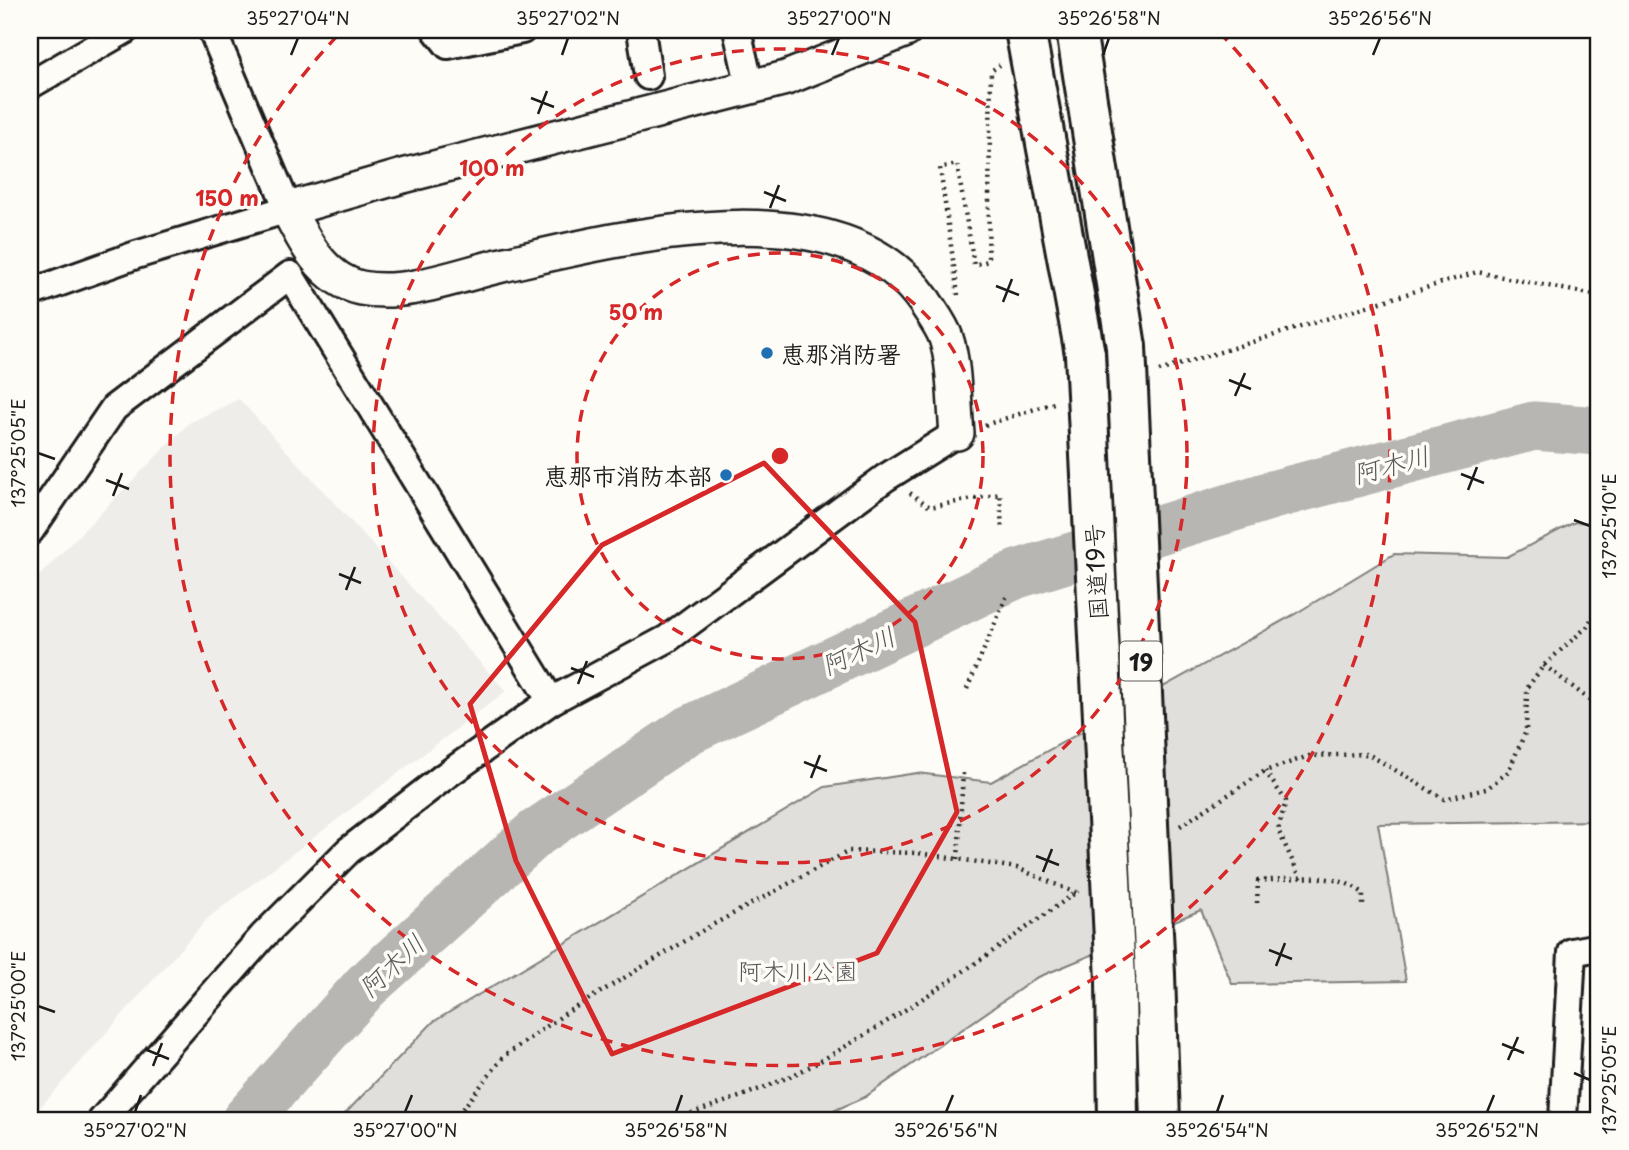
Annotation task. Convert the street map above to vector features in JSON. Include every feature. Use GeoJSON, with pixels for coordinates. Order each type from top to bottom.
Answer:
{"type":"FeatureCollection","features":[{"type":"Feature","properties":{"kind":"highway","name":"国道19号"},"geometry":{"type":"LineString","coordinates":[[1076,30],[1136,361],[1160,1120]]}},
{"type":"Feature","properties":{"kind":"highway","name":"国道19号"},"geometry":{"type":"LineString","coordinates":[[1017,44],[1085,354],[1115,979],[1118,1120]]}},
{"type":"Feature","properties":{"kind":"street"},"geometry":{"type":"LineString","coordinates":[[30,85],[125,30]]}},
{"type":"Feature","properties":{"kind":"street"},"geometry":{"type":"LineString","coordinates":[[102,1120],[262,936],[348,851],[444,776],[551,701],[667,639],[885,478],[957,433],[946,339],[915,287],[894,268],[846,244],[818,236],[776,230],[694,228],[614,240],[419,285],[380,289],[355,286],[325,267],[303,241],[212,30]]}},
{"type":"Feature","properties":{"kind":"street"},"geometry":{"type":"LineString","coordinates":[[436,30],[448,45],[522,30]]}},
{"type":"Feature","properties":{"kind":"street"},"geometry":{"type":"LineString","coordinates":[[641,30],[648,76]]}},
{"type":"Feature","properties":{"kind":"street"},"geometry":{"type":"LineString","coordinates":[[737,30],[750,87]]}},
{"type":"Feature","properties":{"kind":"street"},"geometry":{"type":"LineString","coordinates":[[30,293],[136,256],[403,176],[786,78],[906,30]]}},
{"type":"Feature","properties":{"kind":"street"},"geometry":{"type":"LineString","coordinates":[[30,531],[114,408],[290,275],[551,701]]}},
{"type":"Feature","properties":{"kind":"street"},"geometry":{"type":"LineString","coordinates":[[1563,1120],[1572,952],[1599,947]]}},
{"type":"Feature","properties":{"kind":"path"},"geometry":{"type":"LineString","coordinates":[[958,298],[940,168],[957,164],[974,265],[988,261],[991,71],[1017,44]]}},
{"type":"Feature","properties":{"kind":"path"},"geometry":{"type":"LineString","coordinates":[[1136,361],[1477,272],[1599,296]]}},
{"type":"Feature","properties":{"kind":"path"},"geometry":{"type":"LineString","coordinates":[[957,433],[1066,399]]}},
{"type":"Feature","properties":{"kind":"path"},"geometry":{"type":"LineString","coordinates":[[885,478],[930,507],[1000,494],[1002,531]]}},
{"type":"Feature","properties":{"kind":"path"},"geometry":{"type":"LineString","coordinates":[[967,689],[1008,593]]}},
{"type":"Feature","properties":{"kind":"path"},"geometry":{"type":"LineString","coordinates":[[1599,603],[1588,626],[1544,665],[1599,706]]}},
{"type":"Feature","properties":{"kind":"path"},"geometry":{"type":"LineString","coordinates":[[1265,771],[1286,801],[1278,830],[1301,879]]}},
{"type":"Feature","properties":{"kind":"path"},"geometry":{"type":"LineString","coordinates":[[958,859],[963,773]]}},
{"type":"Feature","properties":{"kind":"path"},"geometry":{"type":"LineString","coordinates":[[454,1120],[504,1056],[578,1006],[849,851],[918,853],[1017,868],[1076,893]]}},
{"type":"Feature","properties":{"kind":"path"},"geometry":{"type":"LineString","coordinates":[[1257,903],[1258,881],[1334,877],[1352,884],[1363,893],[1363,907]]}},
{"type":"Feature","properties":{"kind":"highlighted area"},"geometry":{"type":"Polygon","coordinates":[[[764,463],[915,622],[957,812],[877,953],[612,1054],[516,861],[470,704],[602,545],[764,463]]]}},
{"type":"Feature","properties":{"kind":"shaded area"},"geometry":{"type":"Polygon","coordinates":[[[239,399],[506,691],[208,918],[30,1119],[30,600],[38,577],[189,423],[239,399]]]}},
{"type":"Feature","properties":{"kind":"green space","name":"阿木川公園"},"geometry":{"type":"Polygon","coordinates":[[[1575,522],[1599,523],[1599,821],[1378,824],[1406,981],[1232,984],[1201,910],[1036,978],[865,1097],[813,1120],[339,1120],[433,1022],[825,787],[917,773],[991,782],[1295,614],[1394,554],[1507,557],[1575,522]]]}},
{"type":"Feature","properties":{"kind":"waterway","name":"阿木川"},"geometry":{"type":"LineString","coordinates":[[246,1120],[366,986],[536,833],[687,731],[1017,574],[1272,495],[1534,426],[1599,431]]}},
{"type":"Feature","properties":{"kind":"place","name":"恵那消防署"},"geometry":{"type":"Point","coordinates":[767,353]}},
{"type":"Feature","properties":{"kind":"place","name":"恵那市消防本部"},"geometry":{"type":"Point","coordinates":[726,475]}}]}
